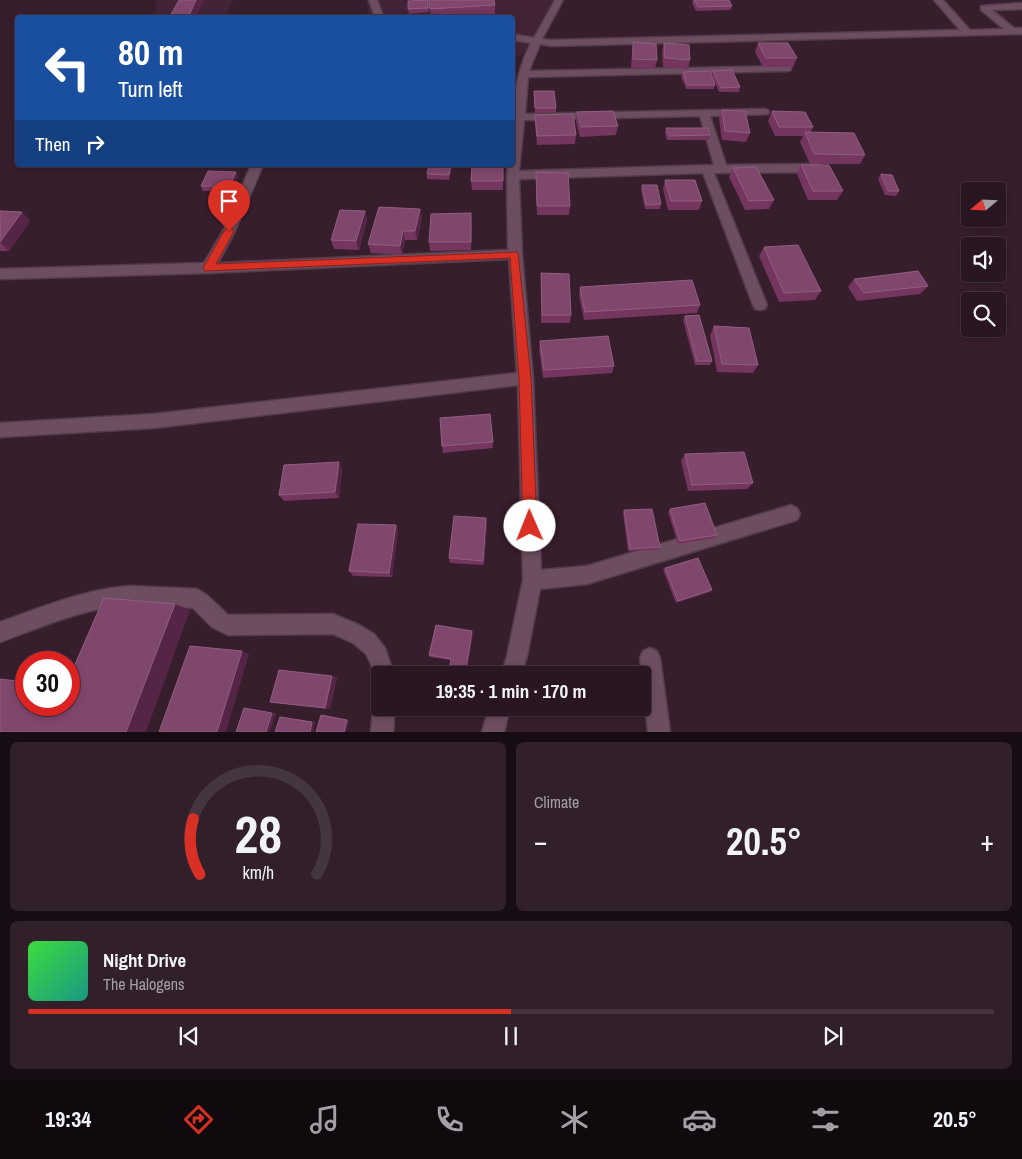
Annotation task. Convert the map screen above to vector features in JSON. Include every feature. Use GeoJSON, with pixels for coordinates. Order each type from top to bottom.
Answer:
{"type":"FeatureCollection","features":[{"type":"Feature","properties":{"kind":"street"},"geometry":{"type":"LineString","coordinates":[[373,0],[379,15]]}},
{"type":"Feature","properties":{"kind":"street"},"geometry":{"type":"LineString","coordinates":[[515,151],[524,74],[530,53],[558,5],[559,0]]}},
{"type":"Feature","properties":{"kind":"street"},"geometry":{"type":"LineString","coordinates":[[938,0],[968,33]]}},
{"type":"Feature","properties":{"kind":"street"},"geometry":{"type":"LineString","coordinates":[[1017,31],[984,8],[1022,6]]}},
{"type":"Feature","properties":{"kind":"street"},"geometry":{"type":"LineString","coordinates":[[515,36],[551,43],[1017,31]]}},
{"type":"Feature","properties":{"kind":"street"},"geometry":{"type":"LineString","coordinates":[[524,74],[788,68]]}},
{"type":"Feature","properties":{"kind":"street"},"geometry":{"type":"LineString","coordinates":[[519,117],[764,112]]}},
{"type":"Feature","properties":{"kind":"street"},"geometry":{"type":"LineString","coordinates":[[704,113],[721,168]]}},
{"type":"Feature","properties":{"kind":"street"},"geometry":{"type":"LineString","coordinates":[[208,268],[229,231],[256,167]]}},
{"type":"Feature","properties":{"kind":"street"},"geometry":{"type":"LineString","coordinates":[[514,167],[515,254],[525,378],[532,580],[514,666]]}},
{"type":"Feature","properties":{"kind":"street"},"geometry":{"type":"LineString","coordinates":[[513,175],[721,168],[828,168]]}},
{"type":"Feature","properties":{"kind":"street"},"geometry":{"type":"LineString","coordinates":[[707,169],[760,305]]}},
{"type":"Feature","properties":{"kind":"street"},"geometry":{"type":"LineString","coordinates":[[0,274],[208,268],[515,254]]}},
{"type":"Feature","properties":{"kind":"street"},"geometry":{"type":"LineString","coordinates":[[0,430],[154,420],[525,378]]}},
{"type":"Feature","properties":{"kind":"street"},"geometry":{"type":"LineString","coordinates":[[532,580],[587,575],[791,514]]}},
{"type":"Feature","properties":{"kind":"street"},"geometry":{"type":"LineString","coordinates":[[0,632],[74,606],[107,597],[136,595],[197,599],[204,604],[215,620],[228,625],[333,624],[362,636],[372,644],[379,655],[382,666]]}},
{"type":"Feature","properties":{"kind":"street"},"geometry":{"type":"LineString","coordinates":[[650,658],[659,732]]}},
{"type":"Feature","properties":{"kind":"street"},"geometry":{"type":"LineString","coordinates":[[382,732],[383,716]]}},
{"type":"Feature","properties":{"kind":"street"},"geometry":{"type":"LineString","coordinates":[[493,732],[498,716]]}},
{"type":"Feature","properties":{"kind":"shaded area"},"geometry":{"type":"Polygon","coordinates":[[[157,0],[233,0],[227,15],[154,15],[157,0]]]}},
{"type":"Feature","properties":{"kind":"shaded area"},"geometry":{"type":"Polygon","coordinates":[[[366,0],[557,0],[529,47],[519,57],[515,56],[515,15],[369,15],[366,0]]]}},
{"type":"Feature","properties":{"kind":"building"},"geometry":{"type":"Polygon","coordinates":[[[179,0],[196,0],[189,15],[171,15],[179,0]]]}},
{"type":"Feature","properties":{"kind":"building"},"geometry":{"type":"Polygon","coordinates":[[[428,0],[428,8],[408,9],[408,1],[428,0]]]}},
{"type":"Feature","properties":{"kind":"building"},"geometry":{"type":"Polygon","coordinates":[[[429,0],[494,0],[495,5],[430,9],[429,0]]]}},
{"type":"Feature","properties":{"kind":"building"},"geometry":{"type":"Polygon","coordinates":[[[694,0],[729,0],[732,6],[698,7],[694,0]]]}},
{"type":"Feature","properties":{"kind":"building"},"geometry":{"type":"Polygon","coordinates":[[[633,42],[656,44],[657,60],[633,59],[633,42]]]}},
{"type":"Feature","properties":{"kind":"building"},"geometry":{"type":"Polygon","coordinates":[[[664,43],[689,45],[690,60],[665,58],[664,43]]]}},
{"type":"Feature","properties":{"kind":"building"},"geometry":{"type":"Polygon","coordinates":[[[758,43],[788,43],[797,58],[766,58],[758,43]]]}},
{"type":"Feature","properties":{"kind":"building"},"geometry":{"type":"Polygon","coordinates":[[[732,70],[740,87],[721,88],[713,71],[732,70]]]}},
{"type":"Feature","properties":{"kind":"building"},"geometry":{"type":"Polygon","coordinates":[[[710,71],[715,85],[687,85],[683,72],[710,71]]]}},
{"type":"Feature","properties":{"kind":"building"},"geometry":{"type":"Polygon","coordinates":[[[534,91],[554,91],[556,108],[535,108],[534,91]]]}},
{"type":"Feature","properties":{"kind":"building"},"geometry":{"type":"Polygon","coordinates":[[[722,110],[745,111],[750,133],[725,131],[722,110]]]}},
{"type":"Feature","properties":{"kind":"building"},"geometry":{"type":"Polygon","coordinates":[[[613,111],[618,126],[581,127],[577,112],[613,111]]]}},
{"type":"Feature","properties":{"kind":"building"},"geometry":{"type":"Polygon","coordinates":[[[772,111],[805,112],[813,127],[779,127],[772,111]]]}},
{"type":"Feature","properties":{"kind":"building"},"geometry":{"type":"Polygon","coordinates":[[[573,114],[576,135],[537,136],[535,115],[573,114]]]}},
{"type":"Feature","properties":{"kind":"building"},"geometry":{"type":"Polygon","coordinates":[[[666,128],[708,128],[710,135],[669,136],[666,128]]]}},
{"type":"Feature","properties":{"kind":"building"},"geometry":{"type":"Polygon","coordinates":[[[805,132],[854,133],[865,155],[814,154],[805,132]]]}},
{"type":"Feature","properties":{"kind":"building"},"geometry":{"type":"Polygon","coordinates":[[[801,165],[829,165],[843,191],[813,191],[801,165]]]}},
{"type":"Feature","properties":{"kind":"building"},"geometry":{"type":"Polygon","coordinates":[[[429,167],[451,167],[449,175],[427,174],[429,167]]]}},
{"type":"Feature","properties":{"kind":"building"},"geometry":{"type":"Polygon","coordinates":[[[472,167],[503,167],[503,181],[471,181],[472,167]]]}},
{"type":"Feature","properties":{"kind":"building"},"geometry":{"type":"Polygon","coordinates":[[[756,167],[774,200],[749,201],[733,168],[756,167]]]}},
{"type":"Feature","properties":{"kind":"building"},"geometry":{"type":"Polygon","coordinates":[[[208,171],[236,172],[229,186],[201,186],[208,171]]]}},
{"type":"Feature","properties":{"kind":"building"},"geometry":{"type":"Polygon","coordinates":[[[536,172],[568,173],[570,206],[537,206],[536,172]]]}},
{"type":"Feature","properties":{"kind":"building"},"geometry":{"type":"Polygon","coordinates":[[[881,174],[892,175],[899,191],[888,191],[881,174]]]}},
{"type":"Feature","properties":{"kind":"building"},"geometry":{"type":"Polygon","coordinates":[[[665,180],[695,180],[702,201],[671,201],[665,180]]]}},
{"type":"Feature","properties":{"kind":"building"},"geometry":{"type":"Polygon","coordinates":[[[642,185],[657,185],[661,204],[646,205],[642,185]]]}},
{"type":"Feature","properties":{"kind":"building"},"geometry":{"type":"Polygon","coordinates":[[[379,207],[420,209],[415,231],[403,231],[400,246],[368,244],[379,207]]]}},
{"type":"Feature","properties":{"kind":"building"},"geometry":{"type":"Polygon","coordinates":[[[340,210],[365,211],[356,241],[331,240],[340,210]]]}},
{"type":"Feature","properties":{"kind":"building"},"geometry":{"type":"Polygon","coordinates":[[[0,211],[22,212],[0,242],[0,211]]]}},
{"type":"Feature","properties":{"kind":"building"},"geometry":{"type":"Polygon","coordinates":[[[471,213],[471,242],[429,242],[431,214],[471,213]]]}},
{"type":"Feature","properties":{"kind":"building"},"geometry":{"type":"Polygon","coordinates":[[[798,245],[821,291],[784,293],[764,247],[798,245]]]}},
{"type":"Feature","properties":{"kind":"building"},"geometry":{"type":"Polygon","coordinates":[[[918,271],[928,286],[864,293],[854,279],[918,271]]]}},
{"type":"Feature","properties":{"kind":"building"},"geometry":{"type":"Polygon","coordinates":[[[541,273],[569,274],[571,315],[542,315],[541,273]]]}},
{"type":"Feature","properties":{"kind":"building"},"geometry":{"type":"Polygon","coordinates":[[[692,280],[700,305],[585,312],[580,287],[692,280]]]}},
{"type":"Feature","properties":{"kind":"building"},"geometry":{"type":"Polygon","coordinates":[[[699,315],[712,361],[697,361],[685,316],[699,315]]]}},
{"type":"Feature","properties":{"kind":"building"},"geometry":{"type":"Polygon","coordinates":[[[714,326],[749,328],[758,365],[722,364],[714,326]]]}},
{"type":"Feature","properties":{"kind":"building"},"geometry":{"type":"Polygon","coordinates":[[[608,336],[614,366],[544,370],[540,341],[608,336]]]}},
{"type":"Feature","properties":{"kind":"building"},"geometry":{"type":"Polygon","coordinates":[[[490,414],[493,442],[442,446],[440,418],[490,414]]]}},
{"type":"Feature","properties":{"kind":"building"},"geometry":{"type":"Polygon","coordinates":[[[744,452],[753,483],[692,485],[685,454],[744,452]]]}},
{"type":"Feature","properties":{"kind":"building"},"geometry":{"type":"Polygon","coordinates":[[[339,462],[335,492],[279,495],[284,465],[339,462]]]}},
{"type":"Feature","properties":{"kind":"building"},"geometry":{"type":"Polygon","coordinates":[[[705,503],[717,535],[680,541],[670,509],[705,503]]]}},
{"type":"Feature","properties":{"kind":"building"},"geometry":{"type":"Polygon","coordinates":[[[652,509],[660,547],[630,549],[624,510],[652,509]]]}},
{"type":"Feature","properties":{"kind":"building"},"geometry":{"type":"Polygon","coordinates":[[[454,516],[486,518],[483,561],[449,558],[454,516]]]}},
{"type":"Feature","properties":{"kind":"building"},"geometry":{"type":"Polygon","coordinates":[[[358,524],[396,525],[389,573],[349,571],[358,524]]]}},
{"type":"Feature","properties":{"kind":"building"},"geometry":{"type":"Polygon","coordinates":[[[698,558],[712,590],[678,601],[665,568],[698,558]]]}},
{"type":"Feature","properties":{"kind":"building"},"geometry":{"type":"Polygon","coordinates":[[[104,598],[175,604],[126,732],[0,732],[0,679],[15,681],[15,716],[80,716],[80,653],[104,598]]]}},
{"type":"Feature","properties":{"kind":"building"},"geometry":{"type":"Polygon","coordinates":[[[436,625],[472,631],[466,666],[450,666],[451,659],[429,655],[436,625]]]}},
{"type":"Feature","properties":{"kind":"building"},"geometry":{"type":"Polygon","coordinates":[[[190,646],[242,651],[217,732],[159,732],[190,646]]]}},
{"type":"Feature","properties":{"kind":"building"},"geometry":{"type":"Polygon","coordinates":[[[279,670],[332,676],[325,708],[270,702],[279,670]]]}},
{"type":"Feature","properties":{"kind":"building"},"geometry":{"type":"Polygon","coordinates":[[[244,708],[272,713],[266,732],[236,732],[244,708]]]}},
{"type":"Feature","properties":{"kind":"building"},"geometry":{"type":"Polygon","coordinates":[[[321,715],[347,720],[344,732],[316,732],[321,715]]]}},
{"type":"Feature","properties":{"kind":"building"},"geometry":{"type":"Polygon","coordinates":[[[280,717],[312,722],[310,732],[275,732],[280,717]]]}},
{"type":"Feature","properties":{"kind":"route"},"geometry":{"type":"LineString","coordinates":[[229,231],[208,268],[515,254],[525,378],[530,526]]}}]}
